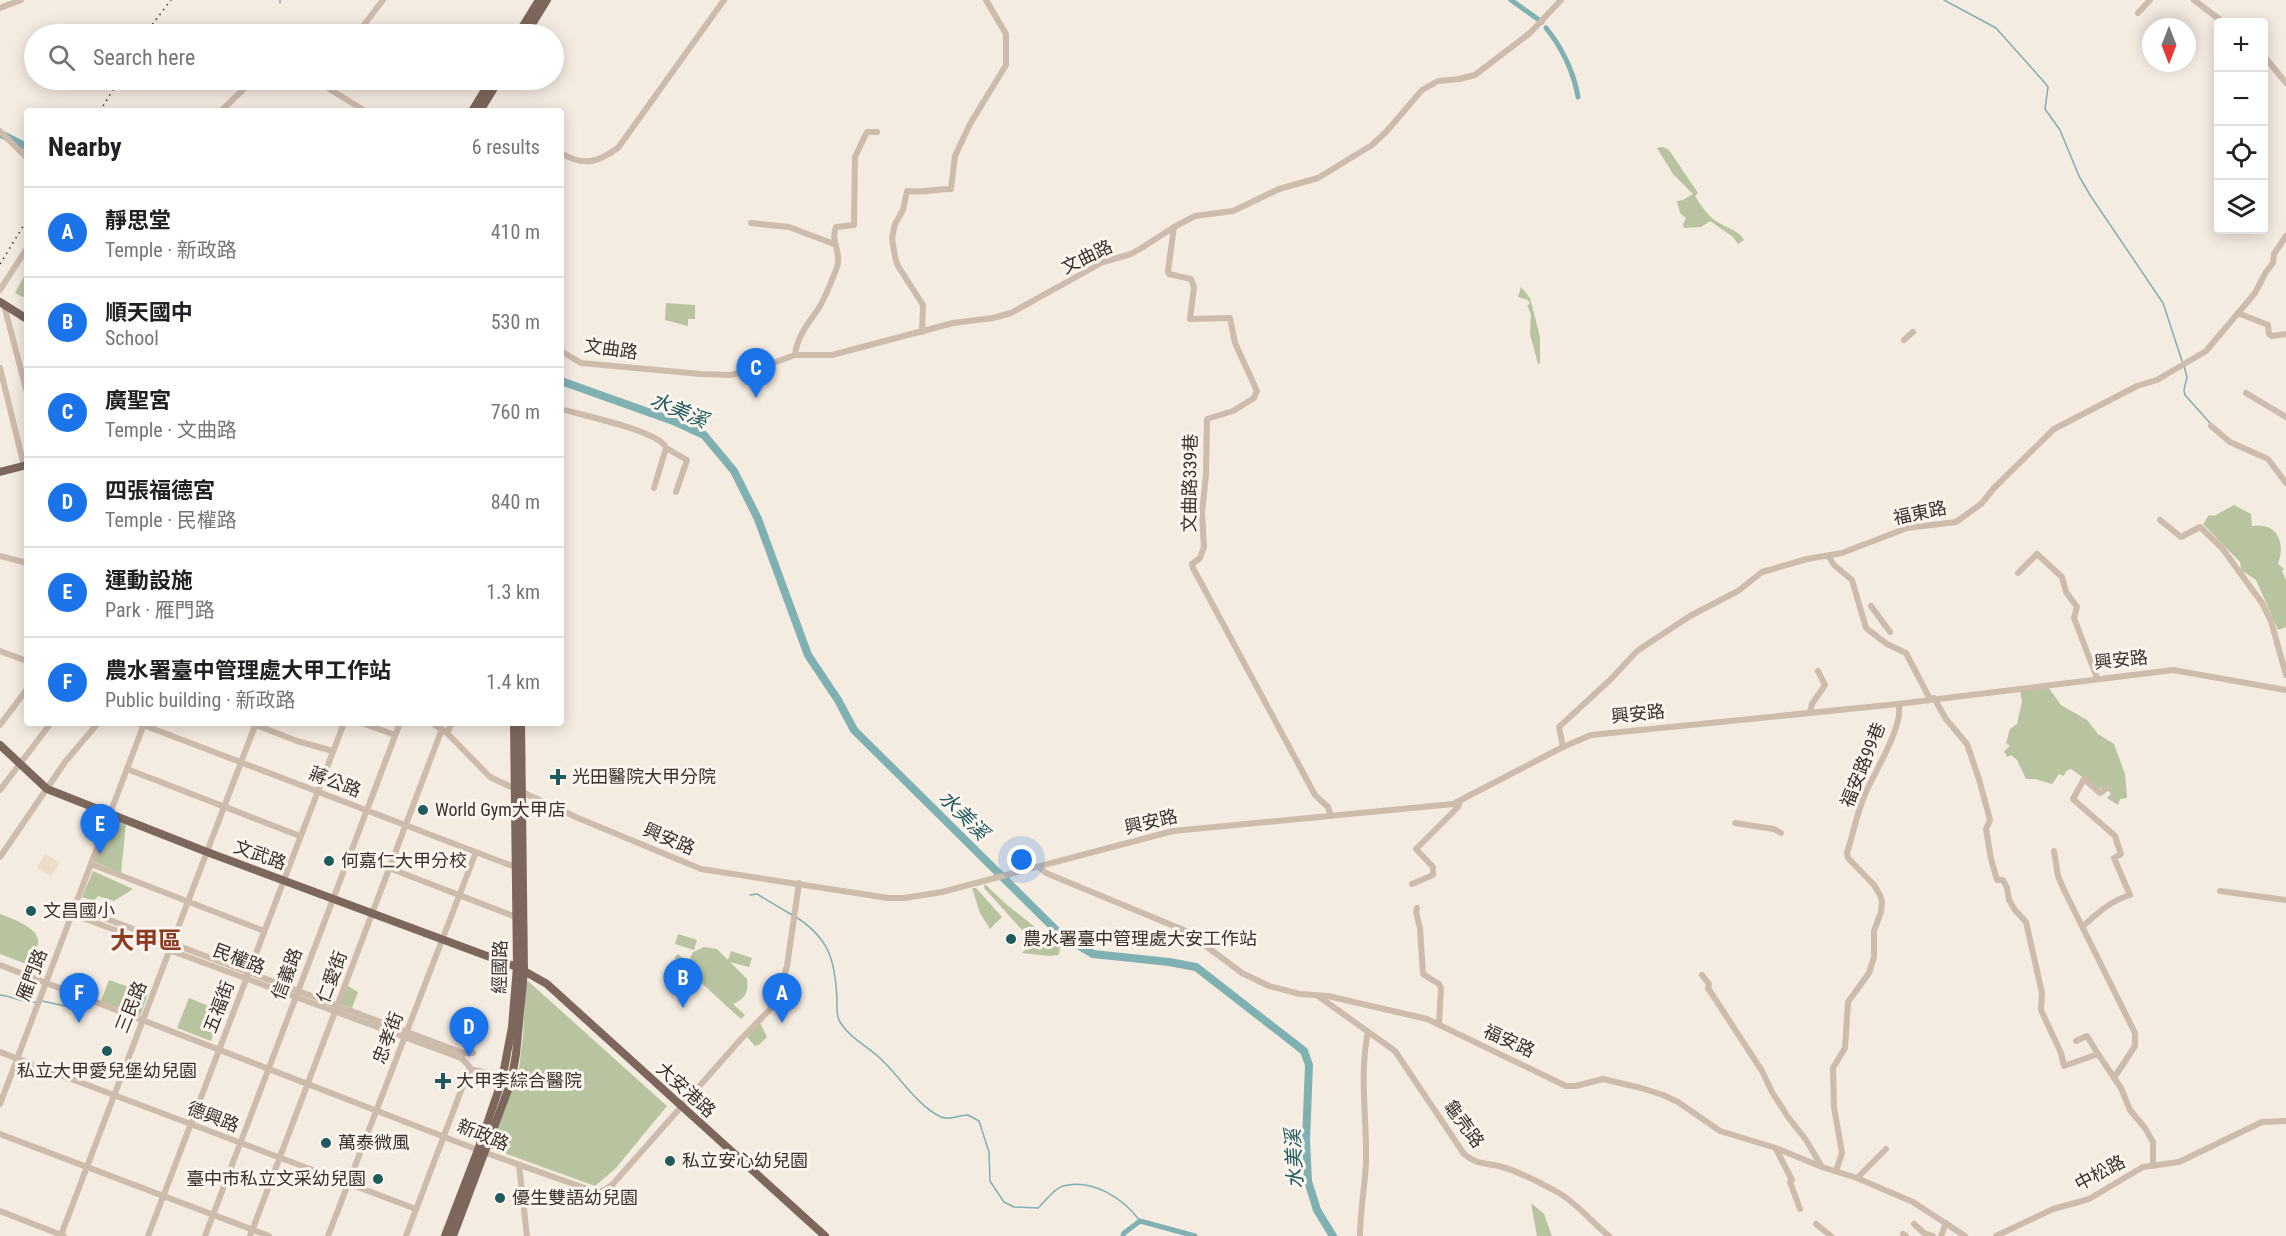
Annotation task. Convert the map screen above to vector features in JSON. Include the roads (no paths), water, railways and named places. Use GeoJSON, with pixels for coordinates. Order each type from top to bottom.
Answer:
{"type":"FeatureCollection","features":[{"type":"Feature","properties":{"kind":"main road"},"geometry":{"type":"LineString","coordinates":[[524,24],[539,0]]}},
{"type":"Feature","properties":{"kind":"main road"},"geometry":{"type":"LineString","coordinates":[[532,24],[547,0]]}},
{"type":"Feature","properties":{"kind":"main road"},"geometry":{"type":"LineString","coordinates":[[474,108],[485,90]]}},
{"type":"Feature","properties":{"kind":"main road"},"geometry":{"type":"LineString","coordinates":[[485,108],[494,90]]}},
{"type":"Feature","properties":{"kind":"main road"},"geometry":{"type":"LineString","coordinates":[[2,304],[24,317]]}},
{"type":"Feature","properties":{"kind":"main road"},"geometry":{"type":"LineString","coordinates":[[0,472],[24,466]]}},
{"type":"Feature","properties":{"kind":"main road","name":"經國路"},"geometry":{"type":"LineString","coordinates":[[445,1236],[511,1082],[519,1035],[518,791],[514,726]]}},
{"type":"Feature","properties":{"kind":"main road","name":"經國路"},"geometry":{"type":"LineString","coordinates":[[518,791],[521,726]]}},
{"type":"Feature","properties":{"kind":"main road","name":"文武路"},"geometry":{"type":"LineString","coordinates":[[0,745],[47,789],[207,852],[520,969]]}},
{"type":"Feature","properties":{"kind":"main road","name":"經國路"},"geometry":{"type":"LineString","coordinates":[[453,1236],[482,1151],[502,1076],[512,1027],[520,969],[516,917],[519,866]]}},
{"type":"Feature","properties":{"kind":"main road","name":"大安港路"},"geometry":{"type":"LineString","coordinates":[[520,969],[547,984],[681,1108],[825,1236]]}},
{"type":"Feature","properties":{"kind":"street"},"geometry":{"type":"LineString","coordinates":[[0,8],[21,0]]}},
{"type":"Feature","properties":{"kind":"street"},"geometry":{"type":"LineString","coordinates":[[365,24],[383,0]]}},
{"type":"Feature","properties":{"kind":"street"},"geometry":{"type":"LineString","coordinates":[[564,154],[582,162],[595,162],[618,148],[724,0]]}},
{"type":"Feature","properties":{"kind":"street"},"geometry":{"type":"LineString","coordinates":[[922,332],[922,305],[894,257],[892,238],[895,224],[903,210],[907,191],[927,193],[938,189],[951,189],[954,156],[970,124],[1006,65],[1006,34],[986,0]]}},
{"type":"Feature","properties":{"kind":"street","name":"文曲路"},"geometry":{"type":"LineString","coordinates":[[564,353],[581,363],[720,375],[757,369],[795,355],[832,355],[953,323],[993,318],[1011,312],[1103,262],[1131,254],[1195,216],[1219,214],[1244,207],[1279,189],[1318,178],[1372,145],[1422,90],[1438,81],[1475,75],[1530,33],[1560,0]]}},
{"type":"Feature","properties":{"kind":"street"},"geometry":{"type":"LineString","coordinates":[[2138,13],[2150,0]]}},
{"type":"Feature","properties":{"kind":"street"},"geometry":{"type":"LineString","coordinates":[[2194,0],[2218,18]]}},
{"type":"Feature","properties":{"kind":"street"},"geometry":{"type":"LineString","coordinates":[[2268,60],[2285,78]]}},
{"type":"Feature","properties":{"kind":"street"},"geometry":{"type":"LineString","coordinates":[[224,108],[243,90]]}},
{"type":"Feature","properties":{"kind":"street"},"geometry":{"type":"LineString","coordinates":[[338,90],[362,108]]}},
{"type":"Feature","properties":{"kind":"street"},"geometry":{"type":"LineString","coordinates":[[0,131],[24,155]]}},
{"type":"Feature","properties":{"kind":"street"},"geometry":{"type":"LineString","coordinates":[[795,355],[795,346],[823,301],[838,264],[840,257],[834,244],[836,227],[854,225],[856,151],[867,132],[877,132]]}},
{"type":"Feature","properties":{"kind":"street"},"geometry":{"type":"LineString","coordinates":[[751,223],[789,227],[834,244]]}},
{"type":"Feature","properties":{"kind":"street","name":"文曲路339巷"},"geometry":{"type":"LineString","coordinates":[[1174,227],[1168,271],[1169,274],[1191,279],[1193,282],[1190,320],[1230,318],[1235,343],[1257,391],[1254,398],[1233,411],[1207,419],[1206,474],[1202,513],[1204,551],[1200,558],[1192,564],[1193,568],[1314,795],[1328,807],[1331,816]]}},
{"type":"Feature","properties":{"kind":"street","name":"福東路"},"geometry":{"type":"LineString","coordinates":[[1563,747],[1559,727],[1611,680],[1637,651],[1683,620],[1738,591],[1762,573],[1807,559],[1829,557],[1907,528],[1956,522],[1981,504],[1994,488],[2054,429],[2137,386],[2157,380],[2200,355],[2216,342],[2261,284],[2273,263],[2274,254],[2286,236]]}},
{"type":"Feature","properties":{"kind":"street"},"geometry":{"type":"LineString","coordinates":[[0,290],[24,253]]}},
{"type":"Feature","properties":{"kind":"street"},"geometry":{"type":"LineString","coordinates":[[2,304],[24,382]]}},
{"type":"Feature","properties":{"kind":"street"},"geometry":{"type":"LineString","coordinates":[[2238,313],[2268,325],[2269,334],[2272,336],[2286,334]]}},
{"type":"Feature","properties":{"kind":"street"},"geometry":{"type":"LineString","coordinates":[[1904,340],[1913,332]]}},
{"type":"Feature","properties":{"kind":"street"},"geometry":{"type":"LineString","coordinates":[[0,368],[24,458]]}},
{"type":"Feature","properties":{"kind":"street"},"geometry":{"type":"LineString","coordinates":[[2246,393],[2286,417]]}},
{"type":"Feature","properties":{"kind":"street"},"geometry":{"type":"LineString","coordinates":[[564,410],[633,428],[654,436],[664,443],[666,448],[687,460],[676,492]]}},
{"type":"Feature","properties":{"kind":"street"},"geometry":{"type":"LineString","coordinates":[[2211,426],[2230,442],[2268,459],[2286,483]]}},
{"type":"Feature","properties":{"kind":"street"},"geometry":{"type":"LineString","coordinates":[[654,488],[666,448]]}},
{"type":"Feature","properties":{"kind":"street"},"geometry":{"type":"LineString","coordinates":[[2160,520],[2181,537],[2200,527],[2222,548],[2262,603],[2271,621],[2286,675]]}},
{"type":"Feature","properties":{"kind":"street"},"geometry":{"type":"LineString","coordinates":[[2018,573],[2037,554],[2062,577],[2066,592],[2077,607],[2074,618],[2097,678]]}},
{"type":"Feature","properties":{"kind":"street"},"geometry":{"type":"LineString","coordinates":[[0,555],[24,562]]}},
{"type":"Feature","properties":{"kind":"street"},"geometry":{"type":"LineString","coordinates":[[1829,557],[1834,565],[1852,580],[1866,628],[1876,637],[1906,654],[1932,699],[1963,738],[1979,779],[1990,820],[1986,829],[1997,880],[2003,880],[2009,900],[2026,922],[2042,993],[2041,1010],[2061,1053],[2064,1066],[2098,1054]]}},
{"type":"Feature","properties":{"kind":"street"},"geometry":{"type":"LineString","coordinates":[[1871,606],[1890,632]]}},
{"type":"Feature","properties":{"kind":"street"},"geometry":{"type":"LineString","coordinates":[[0,651],[24,660]]}},
{"type":"Feature","properties":{"kind":"street","name":"興安路"},"geometry":{"type":"LineString","coordinates":[[436,726],[490,777],[700,868],[888,898],[904,898],[942,892],[1173,831],[1453,804],[1563,747],[1591,735],[1623,730],[1898,704],[2173,670],[2286,690]]}},
{"type":"Feature","properties":{"kind":"street"},"geometry":{"type":"LineString","coordinates":[[1810,712],[1812,704],[1826,685],[1818,671]]}},
{"type":"Feature","properties":{"kind":"street"},"geometry":{"type":"LineString","coordinates":[[0,725],[24,693]]}},
{"type":"Feature","properties":{"kind":"street","name":"福安路99巷"},"geometry":{"type":"LineString","coordinates":[[1836,1171],[1842,1153],[1834,1107],[1833,1068],[1845,1048],[1848,1002],[1869,974],[1874,957],[1874,931],[1881,912],[1880,895],[1874,885],[1848,858],[1847,853],[1864,795],[1894,735],[1900,709],[1898,704]]}},
{"type":"Feature","properties":{"kind":"street"},"geometry":{"type":"LineString","coordinates":[[0,790],[49,726]]}},
{"type":"Feature","properties":{"kind":"street"},"geometry":{"type":"LineString","coordinates":[[0,857],[65,762],[95,726]]}},
{"type":"Feature","properties":{"kind":"street","name":"雁門路"},"geometry":{"type":"LineString","coordinates":[[0,1104],[127,770],[141,726]]}},
{"type":"Feature","properties":{"kind":"street","name":"蔣公路"},"geometry":{"type":"LineString","coordinates":[[147,726],[476,852],[519,866]]}},
{"type":"Feature","properties":{"kind":"street","name":"三民路"},"geometry":{"type":"LineString","coordinates":[[63,1235],[253,726]]}},
{"type":"Feature","properties":{"kind":"street"},"geometry":{"type":"LineString","coordinates":[[259,726],[297,741],[333,751]]}},
{"type":"Feature","properties":{"kind":"street","name":"五福街"},"geometry":{"type":"LineString","coordinates":[[148,1236],[343,726]]}},
{"type":"Feature","properties":{"kind":"street"},"geometry":{"type":"LineString","coordinates":[[370,726],[395,735]]}},
{"type":"Feature","properties":{"kind":"street","name":"信義路"},"geometry":{"type":"LineString","coordinates":[[205,1236],[399,726]]}},
{"type":"Feature","properties":{"kind":"street","name":"仁愛街"},"geometry":{"type":"LineString","coordinates":[[251,1233],[405,825],[444,731],[449,726]]}},
{"type":"Feature","properties":{"kind":"street"},"geometry":{"type":"LineString","coordinates":[[127,770],[300,836]]}},
{"type":"Feature","properties":{"kind":"street"},"geometry":{"type":"LineString","coordinates":[[2083,926],[2116,899],[2130,895],[2114,858],[2121,854],[2115,836],[2073,799],[2084,779],[2100,793],[2107,788]]}},
{"type":"Feature","properties":{"kind":"street"},"geometry":{"type":"LineString","coordinates":[[1412,884],[1433,875],[1433,867],[1416,849],[1458,807],[1460,801]]}},
{"type":"Feature","properties":{"kind":"street"},"geometry":{"type":"LineString","coordinates":[[1735,823],[1774,829],[1781,833]]}},
{"type":"Feature","properties":{"kind":"street"},"geometry":{"type":"LineString","coordinates":[[2054,851],[2058,876],[2135,1033],[2135,1046],[2114,1078]]}},
{"type":"Feature","properties":{"kind":"street","name":"忠孝街"},"geometry":{"type":"LineString","coordinates":[[328,1236],[476,852]]}},
{"type":"Feature","properties":{"kind":"street"},"geometry":{"type":"LineString","coordinates":[[91,864],[264,931]]}},
{"type":"Feature","properties":{"kind":"street"},"geometry":{"type":"LineString","coordinates":[[1048,865],[1058,879]]}},
{"type":"Feature","properties":{"kind":"street","name":"福安路"},"geometry":{"type":"LineString","coordinates":[[1038,867],[1058,879],[1186,931],[1226,963],[1262,983],[1293,993],[1397,1011],[1439,1023],[1476,1044],[1542,1072],[1566,1086],[1576,1086],[1603,1079],[1641,1088],[1678,1102],[1720,1131],[1776,1148],[1822,1167],[1857,1178],[1913,1202],[1946,1224]]}},
{"type":"Feature","properties":{"kind":"street"},"geometry":{"type":"LineString","coordinates":[[389,868],[516,917]]}},
{"type":"Feature","properties":{"kind":"street","name":"新政路"},"geometry":{"type":"LineString","coordinates":[[0,965],[519,1165],[593,1191],[603,1191],[612,1185],[778,1001],[787,966],[799,884]]}},
{"type":"Feature","properties":{"kind":"street"},"geometry":{"type":"LineString","coordinates":[[2220,891],[2286,900]]}},
{"type":"Feature","properties":{"kind":"street","name":"民權路"},"geometry":{"type":"LineString","coordinates":[[75,907],[124,929]]}},
{"type":"Feature","properties":{"kind":"street"},"geometry":{"type":"LineString","coordinates":[[1417,908],[1423,975],[1439,984],[1441,988],[1439,1023]]}},
{"type":"Feature","properties":{"kind":"street","name":"民權路"},"geometry":{"type":"LineString","coordinates":[[72,914],[124,929],[462,1055]]}},
{"type":"Feature","properties":{"kind":"street"},"geometry":{"type":"LineString","coordinates":[[1702,975],[1709,984],[1708,988],[1762,1071],[1772,1092],[1822,1167]]}},
{"type":"Feature","properties":{"kind":"street","name":"龜壳路"},"geometry":{"type":"LineString","coordinates":[[1318,996],[1400,1056],[1464,1154],[1472,1161],[1478,1164],[1499,1166],[1558,1192],[1609,1236]]}},
{"type":"Feature","properties":{"kind":"street"},"geometry":{"type":"LineString","coordinates":[[1360,1236],[1360,1207],[1366,1163],[1363,1056],[1368,1032]]}},
{"type":"Feature","properties":{"kind":"street"},"geometry":{"type":"LineString","coordinates":[[2076,1041],[2087,1036],[2121,1088],[2130,1110],[2145,1128],[2152,1142],[2153,1165]]}},
{"type":"Feature","properties":{"kind":"street","name":"德興路"},"geometry":{"type":"LineString","coordinates":[[0,1052],[416,1209]]}},
{"type":"Feature","properties":{"kind":"street"},"geometry":{"type":"LineString","coordinates":[[473,1053],[462,1055],[470,1068],[502,1076]]}},
{"type":"Feature","properties":{"kind":"street"},"geometry":{"type":"LineString","coordinates":[[406,1236],[470,1068]]}},
{"type":"Feature","properties":{"kind":"street","name":"中松路"},"geometry":{"type":"LineString","coordinates":[[1996,1236],[2053,1209],[2089,1199],[2132,1172],[2153,1165],[2179,1162],[2262,1122],[2286,1121]]}},
{"type":"Feature","properties":{"kind":"street"},"geometry":{"type":"LineString","coordinates":[[0,1134],[213,1215],[251,1233],[269,1236]]}},
{"type":"Feature","properties":{"kind":"street"},"geometry":{"type":"LineString","coordinates":[[1776,1148],[1792,1179],[1790,1182],[1800,1209]]}},
{"type":"Feature","properties":{"kind":"street"},"geometry":{"type":"LineString","coordinates":[[1857,1178],[1886,1149]]}},
{"type":"Feature","properties":{"kind":"street"},"geometry":{"type":"LineString","coordinates":[[519,1165],[527,1236]]}},
{"type":"Feature","properties":{"kind":"street"},"geometry":{"type":"LineString","coordinates":[[0,1211],[63,1235]]}},
{"type":"Feature","properties":{"kind":"street"},"geometry":{"type":"LineString","coordinates":[[1816,1224],[1831,1236]]}},
{"type":"Feature","properties":{"kind":"street"},"geometry":{"type":"LineString","coordinates":[[1914,1224],[1924,1233],[1933,1236]]}},
{"type":"Feature","properties":{"kind":"street"},"geometry":{"type":"LineString","coordinates":[[1941,1236],[1946,1224],[1963,1235]]}},
{"type":"Feature","properties":{"kind":"waterway"},"geometry":{"type":"LineString","coordinates":[[1511,0],[1542,22]]}},
{"type":"Feature","properties":{"kind":"waterway"},"geometry":{"type":"LineString","coordinates":[[1944,0],[1996,28],[2048,87],[2045,109],[2060,130],[2079,176],[2090,195],[2163,303],[2182,361]]}},
{"type":"Feature","properties":{"kind":"waterway"},"geometry":{"type":"LineString","coordinates":[[1546,28],[1566,60],[1578,97]]}},
{"type":"Feature","properties":{"kind":"waterway","name":"水美溪"},"geometry":{"type":"LineString","coordinates":[[3,135],[24,146]]}},
{"type":"Feature","properties":{"kind":"waterway"},"geometry":{"type":"LineString","coordinates":[[2184,366],[2187,377],[2185,395],[2210,423]]}},
{"type":"Feature","properties":{"kind":"waterway","name":"水美溪"},"geometry":{"type":"LineString","coordinates":[[564,382],[676,422],[704,435],[734,471],[758,519],[808,655],[838,700],[854,730],[1061,935],[1093,954],[1196,967],[1304,1051],[1309,1065],[1306,1141],[1308,1181],[1317,1210],[1333,1236]]}},
{"type":"Feature","properties":{"kind":"waterway"},"geometry":{"type":"LineString","coordinates":[[750,895],[757,894],[792,915]]}},
{"type":"Feature","properties":{"kind":"waterway"},"geometry":{"type":"LineString","coordinates":[[796,917],[816,934],[828,952],[835,973],[838,1017],[844,1028],[879,1057],[918,1100],[933,1112],[948,1118],[968,1115],[979,1121],[989,1152],[990,1181],[1004,1202],[1014,1207],[1038,1208],[1060,1187],[1074,1184],[1085,1185],[1096,1187],[1116,1198],[1140,1221]]}},
{"type":"Feature","properties":{"kind":"waterway"},"geometry":{"type":"LineString","coordinates":[[0,995],[37,1002]]}},
{"type":"Feature","properties":{"kind":"waterway"},"geometry":{"type":"LineString","coordinates":[[42,1001],[70,1007]]}},
{"type":"Feature","properties":{"kind":"waterway"},"geometry":{"type":"LineString","coordinates":[[1123,1236],[1140,1221],[1195,1236]]}},
{"type":"Feature","properties":{"kind":"railway"},"geometry":{"type":"LineString","coordinates":[[153,24],[171,0]]}},
{"type":"Feature","properties":{"kind":"railway"},"geometry":{"type":"LineString","coordinates":[[102,108],[113,90]]}},
{"type":"Feature","properties":{"kind":"railway"},"geometry":{"type":"LineString","coordinates":[[0,264],[24,225]]}},
{"type":"Feature","properties":{"kind":"place","name":"廣聖宮"},"geometry":{"type":"Point","coordinates":[756,398]}},
{"type":"Feature","properties":{"kind":"place","name":"光田醫院大甲分院"},"geometry":{"type":"Point","coordinates":[558,777]}},
{"type":"Feature","properties":{"kind":"place","name":"World Gym大甲店"},"geometry":{"type":"Point","coordinates":[423,810]}},
{"type":"Feature","properties":{"kind":"place","name":"運動設施"},"geometry":{"type":"Point","coordinates":[100,854]}},
{"type":"Feature","properties":{"kind":"place","name":"何嘉仁大甲分校"},"geometry":{"type":"Point","coordinates":[329,861]}},
{"type":"Feature","properties":{"kind":"place","name":"文昌國小"},"geometry":{"type":"Point","coordinates":[31,911]}},
{"type":"Feature","properties":{"kind":"place","name":"農水署臺中管理處大安工作站"},"geometry":{"type":"Point","coordinates":[1011,939]}},
{"type":"Feature","properties":{"kind":"place","name":"順天國中"},"geometry":{"type":"Point","coordinates":[683,1008]}},
{"type":"Feature","properties":{"kind":"place","name":"農水署臺中管理處大甲工作站"},"geometry":{"type":"Point","coordinates":[79,1023]}},
{"type":"Feature","properties":{"kind":"place","name":"靜思堂"},"geometry":{"type":"Point","coordinates":[782,1023]}},
{"type":"Feature","properties":{"kind":"place","name":"私立大甲愛兒堡幼兒園"},"geometry":{"type":"Point","coordinates":[107,1051]}},
{"type":"Feature","properties":{"kind":"place","name":"四張福德宮"},"geometry":{"type":"Point","coordinates":[469,1057]}},
{"type":"Feature","properties":{"kind":"place","name":"大甲李綜合醫院"},"geometry":{"type":"Point","coordinates":[443,1081]}},
{"type":"Feature","properties":{"kind":"place","name":"萬泰微風"},"geometry":{"type":"Point","coordinates":[326,1143]}},
{"type":"Feature","properties":{"kind":"place","name":"私立安心幼兒園"},"geometry":{"type":"Point","coordinates":[670,1161]}},
{"type":"Feature","properties":{"kind":"place","name":"臺中市私立文采幼兒園"},"geometry":{"type":"Point","coordinates":[378,1179]}},
{"type":"Feature","properties":{"kind":"place","name":"優生雙語幼兒園"},"geometry":{"type":"Point","coordinates":[500,1198]}},
{"type":"Feature","properties":{"kind":"district","name":"大甲區"},"geometry":{"type":"Point","coordinates":[146,941]}}]}
